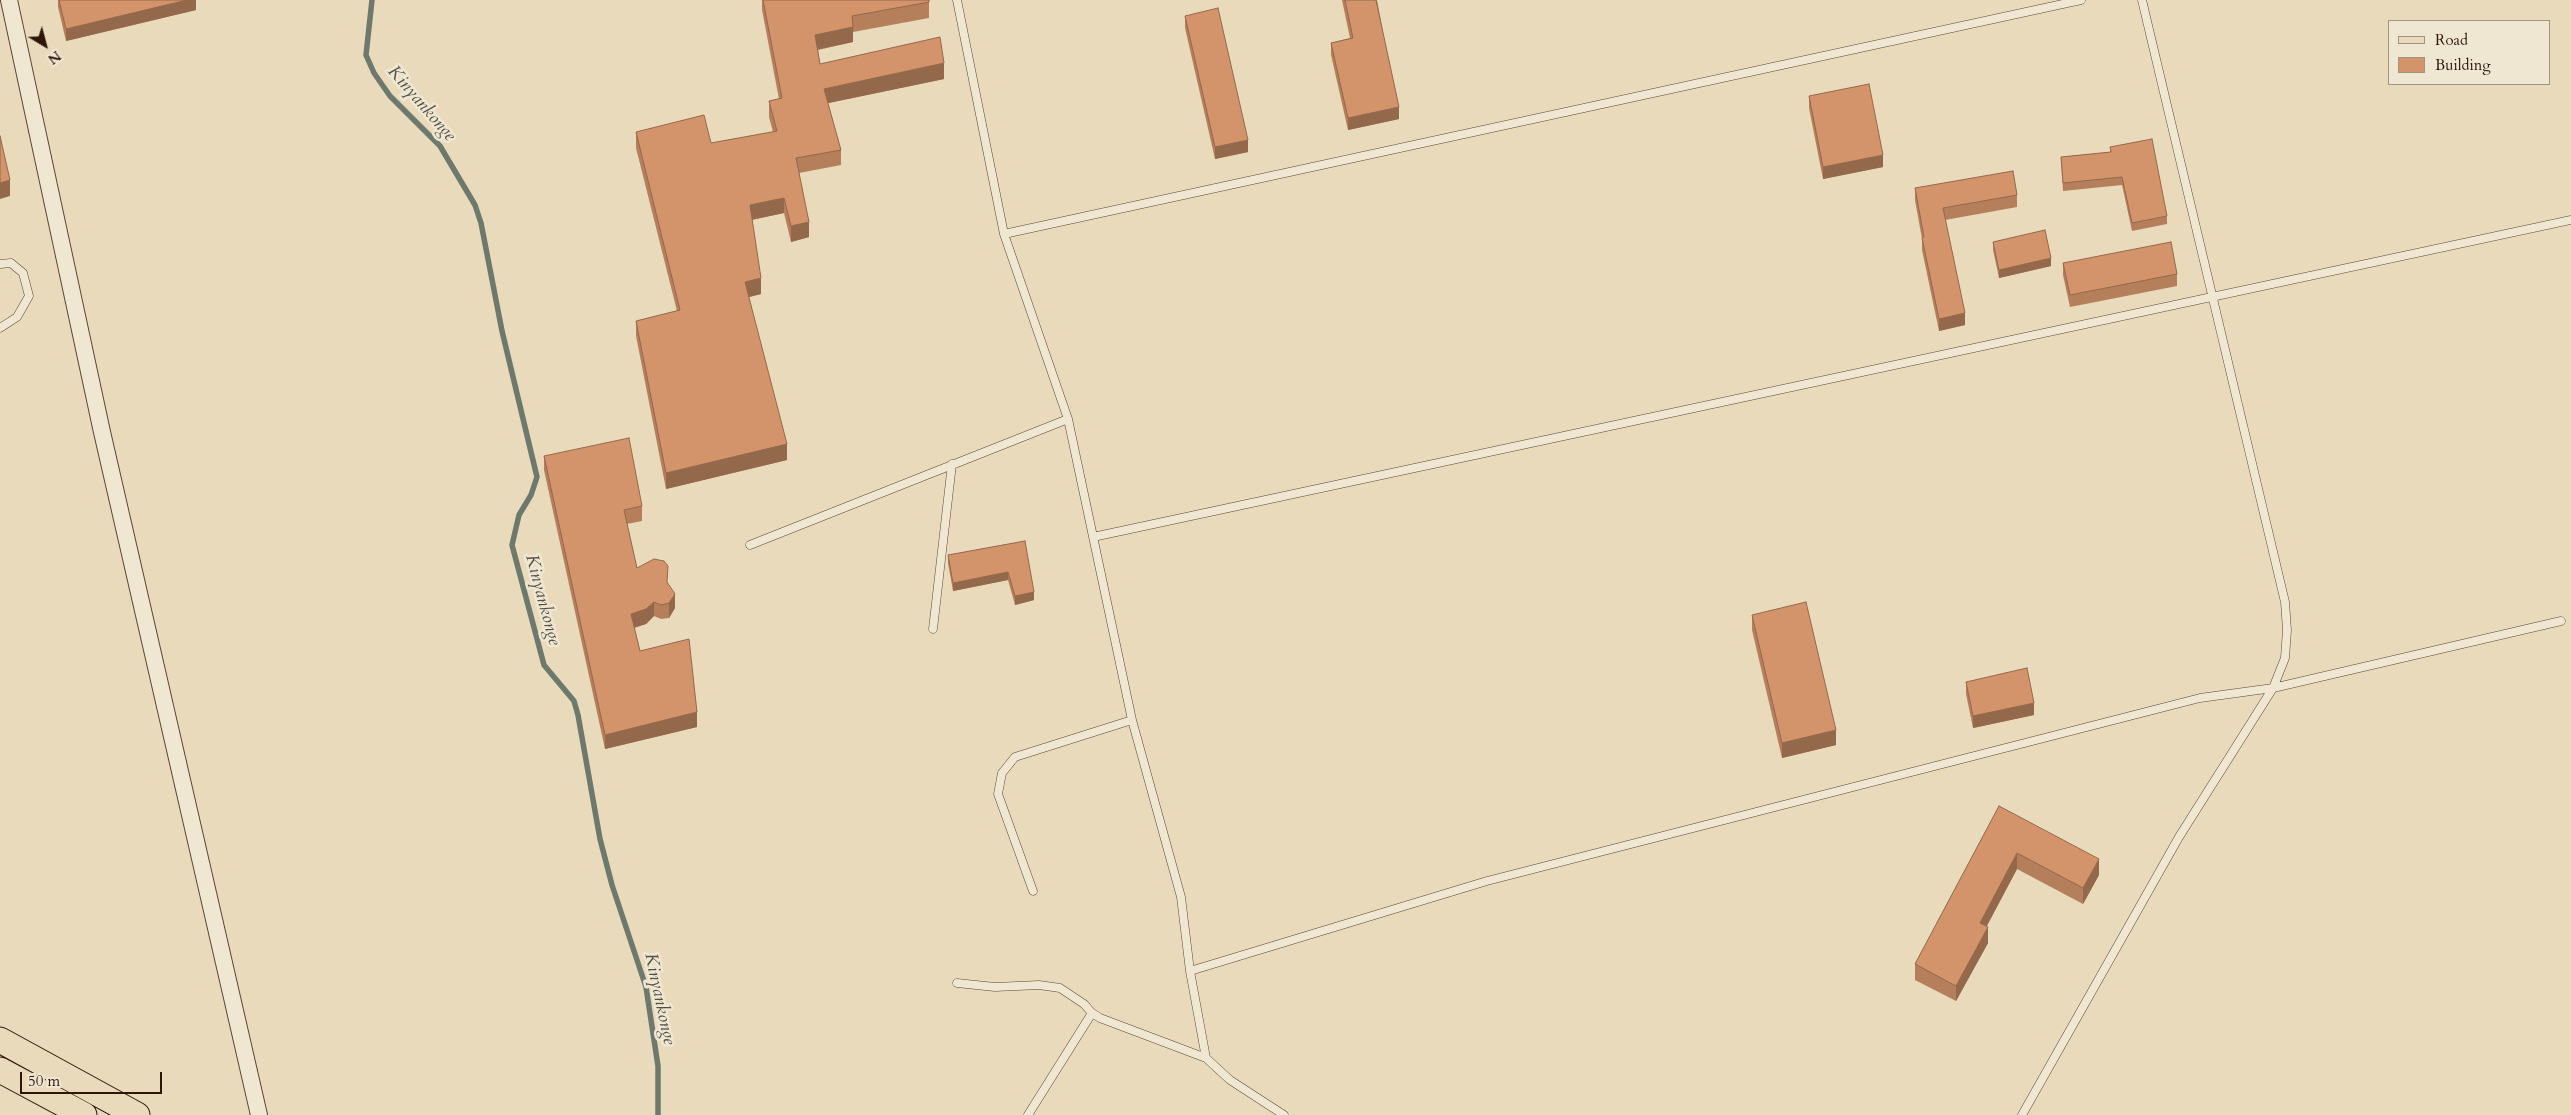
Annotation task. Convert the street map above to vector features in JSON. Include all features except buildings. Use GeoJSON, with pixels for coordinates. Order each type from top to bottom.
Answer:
{"type":"FeatureCollection","features":[{"type":"Feature","properties":{"kind":"main road"},"geometry":{"type":"LineString","coordinates":[[0,1040],[137,1115]]}},
{"type":"Feature","properties":{"kind":"main road"},"geometry":{"type":"LineString","coordinates":[[0,1070],[84,1115]]}},
{"type":"Feature","properties":{"kind":"street"},"geometry":{"type":"LineString","coordinates":[[9,0],[102,432],[259,1115]]}},
{"type":"Feature","properties":{"kind":"lane"},"geometry":{"type":"LineString","coordinates":[[956,0],[1004,234],[1068,419],[1132,720],[1181,897],[1190,971],[1206,1058]]}},
{"type":"Feature","properties":{"kind":"lane"},"geometry":{"type":"LineString","coordinates":[[1004,234],[2081,0]]}},
{"type":"Feature","properties":{"kind":"lane"},"geometry":{"type":"LineString","coordinates":[[2022,1115],[2179,837],[2273,688],[2285,658],[2287,630],[2285,602],[2142,0]]}},
{"type":"Feature","properties":{"kind":"lane"},"geometry":{"type":"LineString","coordinates":[[1093,537],[2571,220]]}},
{"type":"Feature","properties":{"kind":"lane"},"geometry":{"type":"LineString","coordinates":[[0,264],[11,263],[23,273],[29,296],[16,316],[0,328]]}},
{"type":"Feature","properties":{"kind":"lane"},"geometry":{"type":"LineString","coordinates":[[750,545],[1068,419]]}},
{"type":"Feature","properties":{"kind":"lane"},"geometry":{"type":"LineString","coordinates":[[933,628],[952,464]]}},
{"type":"Feature","properties":{"kind":"lane"},"geometry":{"type":"LineString","coordinates":[[1190,971],[1487,881],[2200,698],[2273,688],[2561,621]]}},
{"type":"Feature","properties":{"kind":"lane"},"geometry":{"type":"LineString","coordinates":[[1033,891],[998,794],[1002,773],[1014,758],[1132,720]]}},
{"type":"Feature","properties":{"kind":"lane"},"geometry":{"type":"LineString","coordinates":[[957,983],[995,987],[1039,986],[1060,988],[1084,1004],[1092,1013],[1132,1031],[1206,1058],[1230,1080],[1284,1115]]}},
{"type":"Feature","properties":{"kind":"lane"},"geometry":{"type":"LineString","coordinates":[[1028,1115],[1092,1013]]}},
{"type":"Feature","properties":{"kind":"waterway","name":"Kinyankonge"},"geometry":{"type":"LineString","coordinates":[[372,0],[366,55],[374,73],[390,96],[440,146],[475,205],[481,223],[502,331],[537,477],[531,495],[519,515],[512,545],[544,665],[574,701],[578,715],[600,839],[612,885],[646,987],[658,1066],[658,1115]]}}]}
